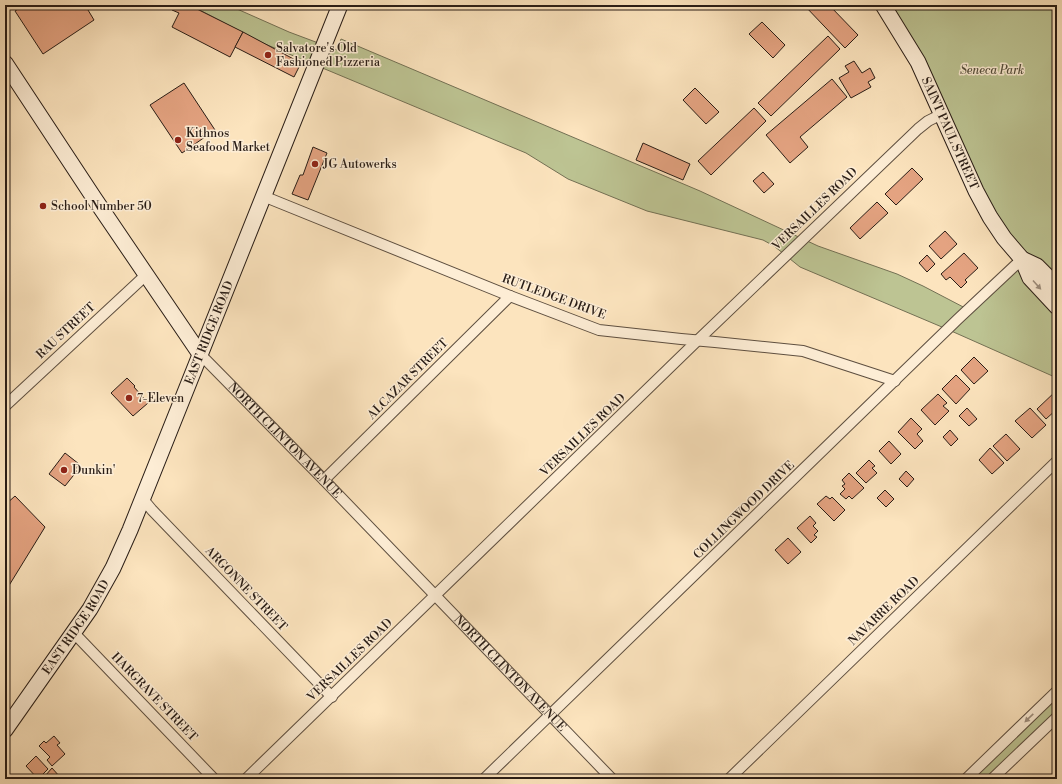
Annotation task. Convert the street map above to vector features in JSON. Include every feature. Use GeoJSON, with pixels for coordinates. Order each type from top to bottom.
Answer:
{"type":"FeatureCollection","features":[{"type":"Feature","properties":{"kind":"main road","name":"EAST RIDGE ROAD"},"geometry":{"type":"LineString","coordinates":[[5,730],[74,633],[107,580],[142,498],[340,5]]}},
{"type":"Feature","properties":{"kind":"main road","name":"SAINT PAUL STREET"},"geometry":{"type":"LineString","coordinates":[[883,5],[914,55],[985,208],[1004,238],[1022,259],[1030,278],[1057,307]]}},
{"type":"Feature","properties":{"kind":"main road","name":"NORTH CLINTON AVENUE"},"geometry":{"type":"LineString","coordinates":[[5,63],[94,198],[200,354]]}},
{"type":"Feature","properties":{"kind":"main road","name":"SAINT PAUL STREET"},"geometry":{"type":"LineString","coordinates":[[1022,259],[1037,266],[1057,286]]}},
{"type":"Feature","properties":{"kind":"street","name":"VERSAILLES ROAD"},"geometry":{"type":"LineString","coordinates":[[246,779],[698,340],[918,129],[928,121],[942,114]]}},
{"type":"Feature","properties":{"kind":"street","name":"RUTLEDGE DRIVE"},"geometry":{"type":"LineString","coordinates":[[263,196],[510,296],[599,330],[803,351],[895,381]]}},
{"type":"Feature","properties":{"kind":"street","name":"COLLINGWOOD DRIVE"},"geometry":{"type":"LineString","coordinates":[[484,779],[958,319],[1022,259]]}},
{"type":"Feature","properties":{"kind":"street","name":"RAU STREET"},"geometry":{"type":"LineString","coordinates":[[5,406],[146,275]]}},
{"type":"Feature","properties":{"kind":"street","name":"ALCAZAR STREET"},"geometry":{"type":"LineString","coordinates":[[324,480],[510,296]]}},
{"type":"Feature","properties":{"kind":"street","name":"NORTH CLINTON AVENUE"},"geometry":{"type":"LineString","coordinates":[[200,354],[551,714],[612,779]]}},
{"type":"Feature","properties":{"kind":"street","name":"NAVARRE ROAD"},"geometry":{"type":"LineString","coordinates":[[729,779],[1057,461]]}},
{"type":"Feature","properties":{"kind":"street","name":"ARGONNE STREET"},"geometry":{"type":"LineString","coordinates":[[142,498],[332,697]]}},
{"type":"Feature","properties":{"kind":"street","name":"HARGRAVE STREET"},"geometry":{"type":"LineString","coordinates":[[74,633],[214,779]]}},
{"type":"Feature","properties":{"kind":"street"},"geometry":{"type":"LineString","coordinates":[[966,779],[1057,691]]}},
{"type":"Feature","properties":{"kind":"street"},"geometry":{"type":"LineString","coordinates":[[992,779],[1057,717]]}},
{"type":"Feature","properties":{"kind":"green space","name":"Seneca Park"},"geometry":{"type":"Polygon","coordinates":[[[190,5],[228,5],[289,32],[337,50],[341,39],[700,191],[818,246],[897,274],[969,310],[1022,259],[1012,248],[883,5],[1057,5],[1057,378],[949,330],[800,267],[774,246],[763,240],[647,211],[568,179],[526,153],[265,44],[190,5]]]}},
{"type":"Feature","properties":{"kind":"green space"},"geometry":{"type":"Polygon","coordinates":[[[1057,697],[1057,710],[985,779],[972,779],[1057,697]]]}},
{"type":"Feature","properties":{"kind":"building"},"geometry":{"type":"Polygon","coordinates":[[[25,5],[85,5],[94,20],[43,54],[15,11],[25,5]]]}},
{"type":"Feature","properties":{"kind":"building"},"geometry":{"type":"Polygon","coordinates":[[[175,5],[189,5],[243,32],[230,57],[172,27],[179,13],[172,10],[175,5]]]}},
{"type":"Feature","properties":{"kind":"building"},"geometry":{"type":"Polygon","coordinates":[[[804,5],[829,5],[858,35],[845,48],[804,5]]]}},
{"type":"Feature","properties":{"kind":"building"},"geometry":{"type":"Polygon","coordinates":[[[762,22],[785,45],[773,58],[749,34],[762,22]]]}},
{"type":"Feature","properties":{"kind":"building","name":"Salvatore's Old Fashioned Pizzeria"},"geometry":{"type":"Polygon","coordinates":[[[243,32],[301,63],[294,77],[235,47],[243,32]]]}},
{"type":"Feature","properties":{"kind":"building"},"geometry":{"type":"Polygon","coordinates":[[[828,36],[840,49],[771,116],[758,103],[828,36]]]}},
{"type":"Feature","properties":{"kind":"building"},"geometry":{"type":"Polygon","coordinates":[[[854,61],[862,73],[870,68],[875,78],[868,82],[871,87],[851,98],[839,78],[849,72],[845,66],[854,61]]]}},
{"type":"Feature","properties":{"kind":"building"},"geometry":{"type":"Polygon","coordinates":[[[832,79],[847,97],[800,137],[808,147],[790,163],[766,135],[832,79]]]}},
{"type":"Feature","properties":{"kind":"building"},"geometry":{"type":"Polygon","coordinates":[[[184,83],[215,130],[182,153],[150,105],[184,83]]]}},
{"type":"Feature","properties":{"kind":"building"},"geometry":{"type":"Polygon","coordinates":[[[695,88],[719,112],[706,124],[683,100],[695,88]]]}},
{"type":"Feature","properties":{"kind":"building"},"geometry":{"type":"Polygon","coordinates":[[[754,108],[766,121],[711,175],[698,161],[754,108]]]}},
{"type":"Feature","properties":{"kind":"building"},"geometry":{"type":"Polygon","coordinates":[[[643,143],[690,164],[683,180],[636,160],[643,143]]]}},
{"type":"Feature","properties":{"kind":"building","name":"JG Autowerks"},"geometry":{"type":"Polygon","coordinates":[[[313,147],[327,153],[308,200],[292,194],[300,175],[303,175],[313,147]]]}},
{"type":"Feature","properties":{"kind":"building"},"geometry":{"type":"Polygon","coordinates":[[[912,168],[923,179],[896,205],[885,194],[912,168]]]}},
{"type":"Feature","properties":{"kind":"building"},"geometry":{"type":"Polygon","coordinates":[[[763,172],[774,184],[764,193],[753,181],[763,172]]]}},
{"type":"Feature","properties":{"kind":"building"},"geometry":{"type":"Polygon","coordinates":[[[877,202],[888,213],[860,239],[850,228],[877,202]]]}},
{"type":"Feature","properties":{"kind":"building"},"geometry":{"type":"Polygon","coordinates":[[[945,231],[957,244],[941,259],[929,246],[945,231]]]}},
{"type":"Feature","properties":{"kind":"building"},"geometry":{"type":"Polygon","coordinates":[[[964,253],[978,268],[965,280],[967,282],[961,288],[950,277],[946,280],[941,274],[964,253]]]}},
{"type":"Feature","properties":{"kind":"building"},"geometry":{"type":"Polygon","coordinates":[[[927,255],[935,264],[927,272],[919,263],[927,255]]]}},
{"type":"Feature","properties":{"kind":"building"},"geometry":{"type":"Polygon","coordinates":[[[974,357],[988,371],[974,384],[961,370],[974,357]]]}},
{"type":"Feature","properties":{"kind":"building"},"geometry":{"type":"Polygon","coordinates":[[[956,375],[970,389],[956,404],[942,389],[956,375]]]}},
{"type":"Feature","properties":{"kind":"building","name":"7-Eleven"},"geometry":{"type":"Polygon","coordinates":[[[127,378],[148,403],[133,416],[111,393],[127,378]]]}},
{"type":"Feature","properties":{"kind":"building"},"geometry":{"type":"Polygon","coordinates":[[[1057,390],[1057,409],[1046,419],[1037,409],[1057,390]]]}},
{"type":"Feature","properties":{"kind":"building"},"geometry":{"type":"Polygon","coordinates":[[[938,394],[947,403],[943,406],[949,411],[935,425],[921,410],[938,394]]]}},
{"type":"Feature","properties":{"kind":"building"},"geometry":{"type":"Polygon","coordinates":[[[967,408],[977,419],[969,426],[959,416],[967,408]]]}},
{"type":"Feature","properties":{"kind":"building"},"geometry":{"type":"Polygon","coordinates":[[[1030,408],[1046,425],[1032,438],[1015,421],[1030,408]]]}},
{"type":"Feature","properties":{"kind":"building"},"geometry":{"type":"Polygon","coordinates":[[[911,418],[922,429],[917,434],[923,441],[915,449],[898,432],[911,418]]]}},
{"type":"Feature","properties":{"kind":"building"},"geometry":{"type":"Polygon","coordinates":[[[950,430],[958,439],[951,446],[943,437],[950,430]]]}},
{"type":"Feature","properties":{"kind":"building"},"geometry":{"type":"Polygon","coordinates":[[[1006,434],[1020,449],[1007,461],[993,446],[1006,434]]]}},
{"type":"Feature","properties":{"kind":"building"},"geometry":{"type":"Polygon","coordinates":[[[889,441],[901,454],[891,464],[879,451],[889,441]]]}},
{"type":"Feature","properties":{"kind":"building"},"geometry":{"type":"Polygon","coordinates":[[[990,448],[1004,463],[992,474],[979,460],[990,448]]]}},
{"type":"Feature","properties":{"kind":"building","name":"Dunkin'"},"geometry":{"type":"Polygon","coordinates":[[[65,453],[79,464],[75,470],[77,471],[65,486],[49,474],[65,453]]]}},
{"type":"Feature","properties":{"kind":"building"},"geometry":{"type":"Polygon","coordinates":[[[869,460],[875,466],[872,468],[877,473],[866,483],[856,473],[869,460]]]}},
{"type":"Feature","properties":{"kind":"building"},"geometry":{"type":"Polygon","coordinates":[[[906,471],[914,479],[907,487],[899,479],[906,471]]]}},
{"type":"Feature","properties":{"kind":"building"},"geometry":{"type":"Polygon","coordinates":[[[849,473],[864,488],[852,499],[849,496],[846,499],[840,494],[845,489],[842,486],[845,484],[842,480],[849,473]]]}},
{"type":"Feature","properties":{"kind":"building"},"geometry":{"type":"Polygon","coordinates":[[[885,490],[894,499],[886,507],[877,498],[885,490]]]}},
{"type":"Feature","properties":{"kind":"building"},"geometry":{"type":"Polygon","coordinates":[[[15,496],[45,527],[5,592],[5,505],[15,496]]]}},
{"type":"Feature","properties":{"kind":"building"},"geometry":{"type":"Polygon","coordinates":[[[826,496],[830,499],[832,497],[845,510],[834,521],[817,504],[826,496]]]}},
{"type":"Feature","properties":{"kind":"building"},"geometry":{"type":"Polygon","coordinates":[[[810,516],[816,523],[813,526],[818,531],[814,535],[817,537],[811,543],[797,528],[810,516]]]}},
{"type":"Feature","properties":{"kind":"building"},"geometry":{"type":"Polygon","coordinates":[[[788,538],[801,552],[788,564],[775,550],[788,538]]]}},
{"type":"Feature","properties":{"kind":"building"},"geometry":{"type":"Polygon","coordinates":[[[54,736],[60,743],[57,745],[65,754],[52,766],[47,760],[50,757],[39,746],[44,741],[46,743],[54,736]]]}},
{"type":"Feature","properties":{"kind":"building"},"geometry":{"type":"Polygon","coordinates":[[[36,756],[48,769],[38,779],[26,766],[36,756]]]}},
{"type":"Feature","properties":{"kind":"building"},"geometry":{"type":"Polygon","coordinates":[[[52,768],[60,777],[58,779],[48,779],[45,776],[52,768]]]}},
{"type":"Feature","properties":{"kind":"place","name":"Salvatore's Old Fashioned Pizzeria"},"geometry":{"type":"Point","coordinates":[268,55]}},
{"type":"Feature","properties":{"kind":"place","name":"Kithnos Seafood Market"},"geometry":{"type":"Point","coordinates":[178,140]}},
{"type":"Feature","properties":{"kind":"place","name":"JG Autowerks"},"geometry":{"type":"Point","coordinates":[315,164]}},
{"type":"Feature","properties":{"kind":"place","name":"School Number 50"},"geometry":{"type":"Point","coordinates":[43,206]}},
{"type":"Feature","properties":{"kind":"place","name":"7-Eleven"},"geometry":{"type":"Point","coordinates":[129,398]}},
{"type":"Feature","properties":{"kind":"place","name":"Dunkin'"},"geometry":{"type":"Point","coordinates":[64,470]}}]}
